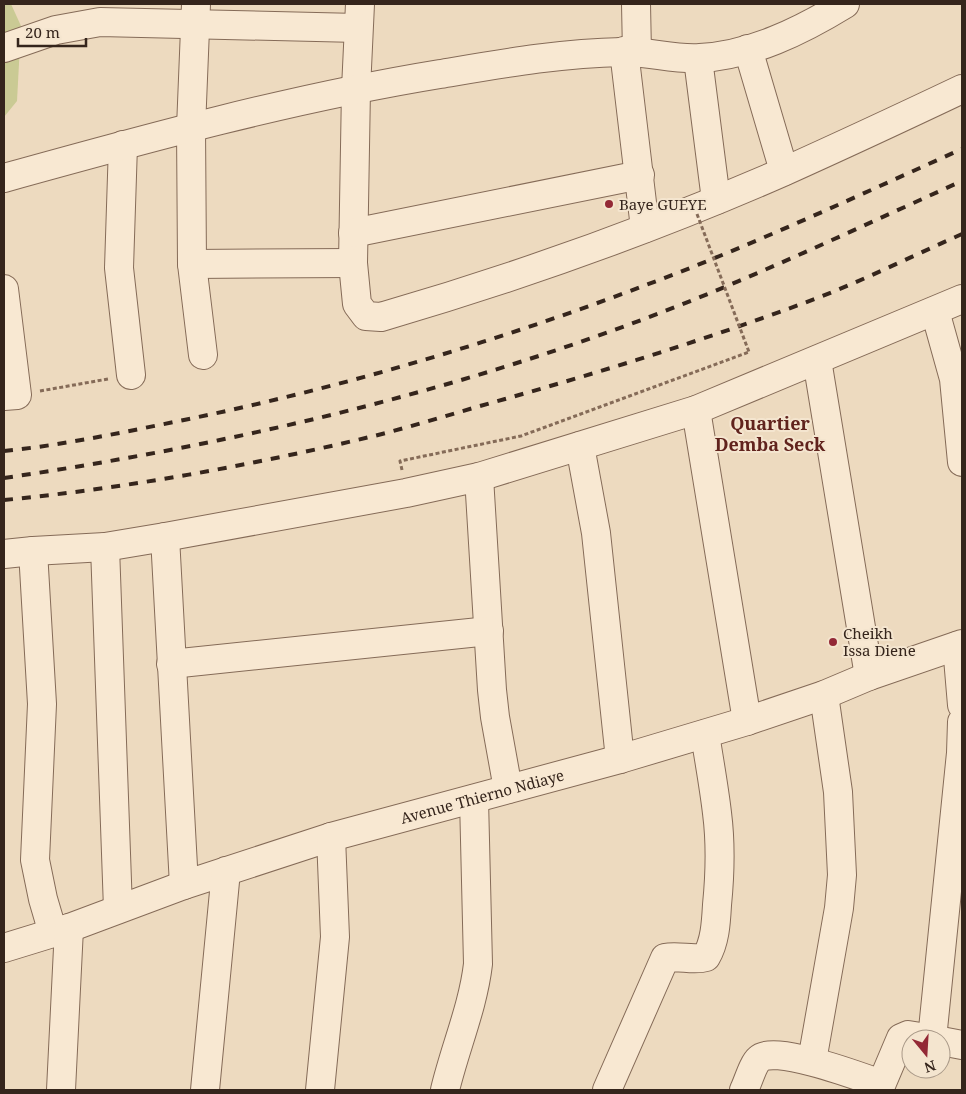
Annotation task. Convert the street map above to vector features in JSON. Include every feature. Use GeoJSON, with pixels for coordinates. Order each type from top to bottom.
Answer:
{"type":"FeatureCollection","features":[{"type":"Feature","properties":{"kind":"street"},"geometry":{"type":"LineString","coordinates":[[636,4],[630,52],[645,228]]}},
{"type":"Feature","properties":{"kind":"street"},"geometry":{"type":"LineString","coordinates":[[4,178],[123,145],[356,89],[503,64],[567,56],[630,52],[698,58],[748,50],[780,38],[813,12],[845,4]]}},
{"type":"Feature","properties":{"kind":"street"},"geometry":{"type":"LineString","coordinates":[[195,14],[191,128],[192,264],[203,355]]}},
{"type":"Feature","properties":{"kind":"street"},"geometry":{"type":"LineString","coordinates":[[4,48],[56,30],[100,22],[195,14],[359,16],[353,263],[357,304],[366,316],[381,317],[499,281],[706,207],[962,89]]}},
{"type":"Feature","properties":{"kind":"street"},"geometry":{"type":"LineString","coordinates":[[748,50],[784,172]]}},
{"type":"Feature","properties":{"kind":"street"},"geometry":{"type":"LineString","coordinates":[[698,58],[706,207]]}},
{"type":"Feature","properties":{"kind":"street"},"geometry":{"type":"LineString","coordinates":[[123,145],[119,268],[131,375]]}},
{"type":"Feature","properties":{"kind":"street"},"geometry":{"type":"LineString","coordinates":[[353,233],[640,175]]}},
{"type":"Feature","properties":{"kind":"street"},"geometry":{"type":"LineString","coordinates":[[192,264],[353,263]]}},
{"type":"Feature","properties":{"kind":"street"},"geometry":{"type":"LineString","coordinates":[[4,289],[11,396]]}},
{"type":"Feature","properties":{"kind":"street"},"geometry":{"type":"LineString","coordinates":[[4,554],[105,547],[406,493],[479,477],[696,410],[962,299]]}},
{"type":"Feature","properties":{"kind":"street"},"geometry":{"type":"LineString","coordinates":[[935,311],[954,379],[962,462]]}},
{"type":"Feature","properties":{"kind":"street"},"geometry":{"type":"LineString","coordinates":[[817,360],[869,676]]}},
{"type":"Feature","properties":{"kind":"street"},"geometry":{"type":"LineString","coordinates":[[696,410],[747,721]]}},
{"type":"Feature","properties":{"kind":"street"},"geometry":{"type":"LineString","coordinates":[[580,446],[596,533],[620,759]]}},
{"type":"Feature","properties":{"kind":"street"},"geometry":{"type":"LineString","coordinates":[[479,477],[495,716],[508,789]]}},
{"type":"Feature","properties":{"kind":"street"},"geometry":{"type":"LineString","coordinates":[[165,537],[170,664],[184,885]]}},
{"type":"Feature","properties":{"kind":"street"},"geometry":{"type":"LineString","coordinates":[[105,547],[118,909]]}},
{"type":"Feature","properties":{"kind":"street"},"geometry":{"type":"LineString","coordinates":[[32,551],[42,704],[36,860],[43,899],[61,930],[61,1090]]}},
{"type":"Feature","properties":{"kind":"street"},"geometry":{"type":"LineString","coordinates":[[170,664],[488,631]]}},
{"type":"Feature","properties":{"kind":"street"},"geometry":{"type":"LineString","coordinates":[[960,645],[962,705]]}},
{"type":"Feature","properties":{"kind":"street","name":"Avenue Thierno Ndiaye"},"geometry":{"type":"LineString","coordinates":[[4,948],[61,930],[184,885],[331,837],[620,759],[747,721],[960,645]]}},
{"type":"Feature","properties":{"kind":"street"},"geometry":{"type":"LineString","coordinates":[[812,1061],[839,908],[842,875],[838,792],[824,695]]}},
{"type":"Feature","properties":{"kind":"street"},"geometry":{"type":"LineString","coordinates":[[935,1029],[954,911],[962,722]]}},
{"type":"Feature","properties":{"kind":"street"},"geometry":{"type":"LineString","coordinates":[[607,1090],[665,958],[674,956],[706,958],[710,950],[715,929],[719,885],[719,848],[717,814],[705,734]]}},
{"type":"Feature","properties":{"kind":"street"},"geometry":{"type":"LineString","coordinates":[[445,1090],[451,1061],[475,985],[478,964],[474,799]]}},
{"type":"Feature","properties":{"kind":"street"},"geometry":{"type":"LineString","coordinates":[[320,1090],[335,937],[331,837]]}},
{"type":"Feature","properties":{"kind":"street"},"geometry":{"type":"LineString","coordinates":[[205,1090],[226,871]]}},
{"type":"Feature","properties":{"kind":"street"},"geometry":{"type":"LineString","coordinates":[[744,1090],[758,1059],[765,1055],[775,1054],[812,1061],[880,1087],[901,1038]]}},
{"type":"Feature","properties":{"kind":"path"},"geometry":{"type":"LineString","coordinates":[[406,493],[400,460],[521,436],[748,352],[706,207]]}},
{"type":"Feature","properties":{"kind":"path"},"geometry":{"type":"LineString","coordinates":[[11,396],[131,375]]}},
{"type":"Feature","properties":{"kind":"green space"},"geometry":{"type":"Polygon","coordinates":[[[4,4],[11,4],[21,26],[17,101],[4,117],[4,4]]]}},
{"type":"Feature","properties":{"kind":"railway"},"geometry":{"type":"LineString","coordinates":[[4,451],[94,438],[242,407],[359,378],[475,344],[532,326],[686,270],[805,220],[962,149]]}},
{"type":"Feature","properties":{"kind":"railway"},"geometry":{"type":"LineString","coordinates":[[4,478],[172,450],[256,432],[339,413],[504,367],[585,340],[703,296],[815,248],[962,181]]}},
{"type":"Feature","properties":{"kind":"railway"},"geometry":{"type":"LineString","coordinates":[[4,500],[97,489],[236,466],[328,447],[407,427],[545,388],[703,339],[838,290],[962,234]]}},
{"type":"Feature","properties":{"kind":"place","name":"Baye GUEYE"},"geometry":{"type":"Point","coordinates":[609,204]}},
{"type":"Feature","properties":{"kind":"place","name":"Cheikh Issa Diene"},"geometry":{"type":"Point","coordinates":[833,642]}},
{"type":"Feature","properties":{"kind":"district","name":"Quartier Demba Seck"},"geometry":{"type":"Point","coordinates":[770,433]}}]}
